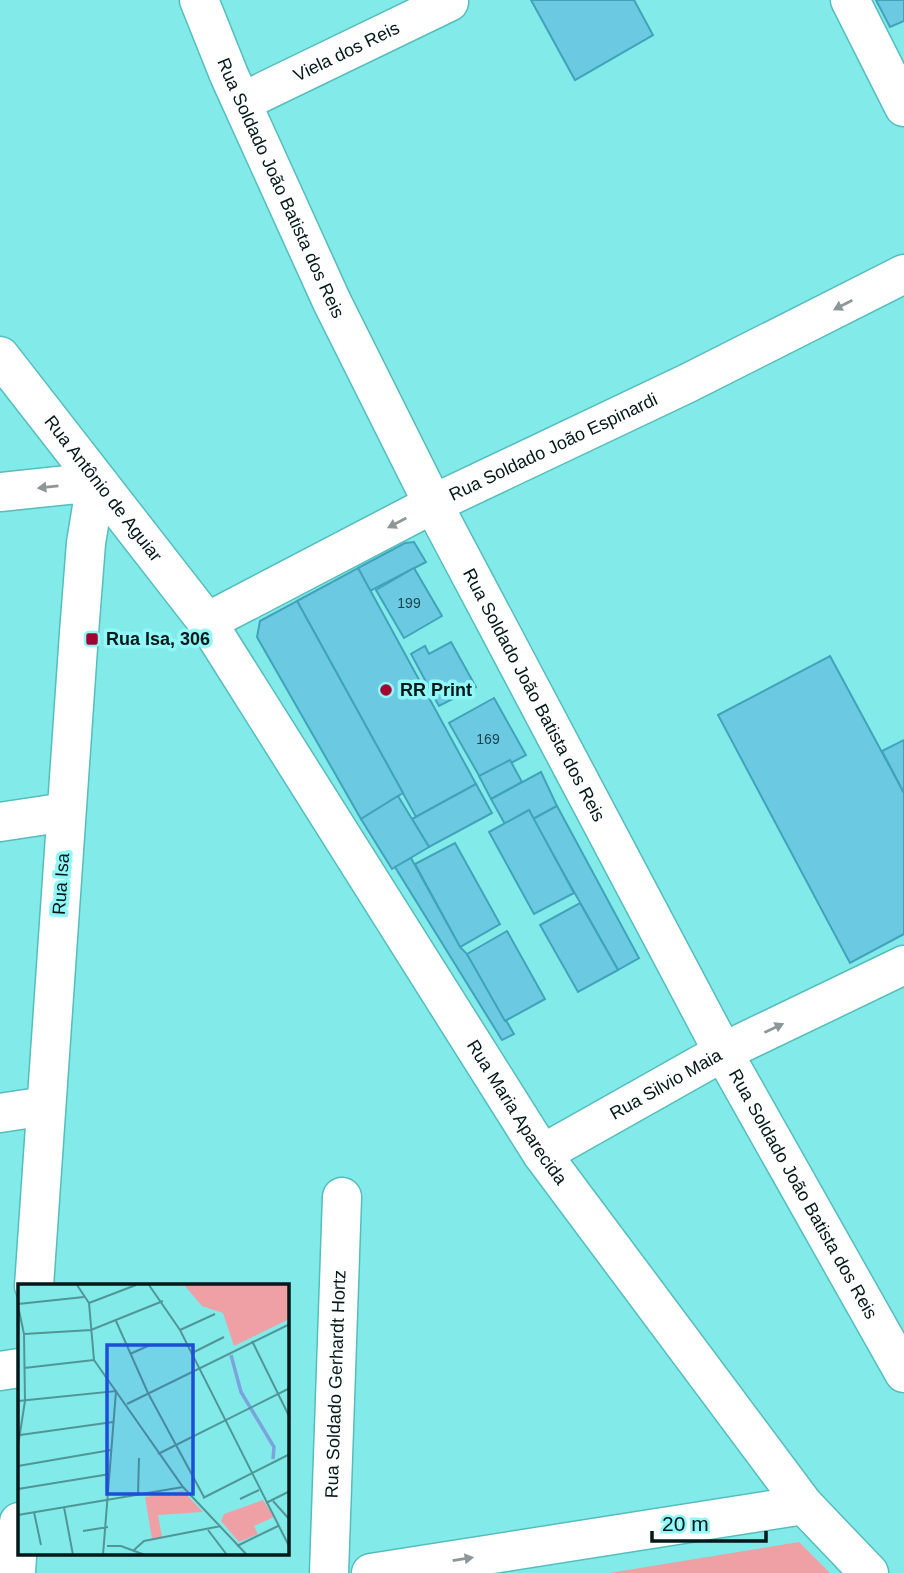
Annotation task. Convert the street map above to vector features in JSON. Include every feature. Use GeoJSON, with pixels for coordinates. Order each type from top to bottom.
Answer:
{"type":"FeatureCollection","features":[{"type":"Feature","properties":{"kind":"street","name":"Rua Soldado João Batista dos Reis"},"geometry":{"type":"LineString","coordinates":[[198,0],[332,302],[433,504],[723,1052],[898,1349]]}},
{"type":"Feature","properties":{"kind":"street"},"geometry":{"type":"LineString","coordinates":[[850,0],[901,91]]}},
{"type":"Feature","properties":{"kind":"street","name":"Viela dos Reis"},"geometry":{"type":"LineString","coordinates":[[242,102],[449,2]]}},
{"type":"Feature","properties":{"kind":"street","name":"Rua Soldado João Espinardi"},"geometry":{"type":"LineString","coordinates":[[207,622],[433,504],[688,383],[904,274]]}},
{"type":"Feature","properties":{"kind":"street","name":"Rua Antônio de Aguiar"},"geometry":{"type":"LineString","coordinates":[[0,356],[207,622]]}},
{"type":"Feature","properties":{"kind":"street"},"geometry":{"type":"LineString","coordinates":[[0,492],[96,482]]}},
{"type":"Feature","properties":{"kind":"street","name":"Rua Isa"},"geometry":{"type":"LineString","coordinates":[[34,1284],[86,543],[96,482]]}},
{"type":"Feature","properties":{"kind":"street","name":"Rua Maria Aparecida"},"geometry":{"type":"LineString","coordinates":[[207,622],[542,1154],[804,1505],[869,1573]]}},
{"type":"Feature","properties":{"kind":"street"},"geometry":{"type":"LineString","coordinates":[[0,822],[66,812]]}},
{"type":"Feature","properties":{"kind":"street","name":"Rua Silvio Maia"},"geometry":{"type":"LineString","coordinates":[[542,1154],[723,1052],[904,965]]}},
{"type":"Feature","properties":{"kind":"street"},"geometry":{"type":"LineString","coordinates":[[0,1114],[46,1106]]}},
{"type":"Feature","properties":{"kind":"street","name":"Rua Soldado Gerhardt Hortz"},"geometry":{"type":"LineString","coordinates":[[329,1573],[342,1197]]}},
{"type":"Feature","properties":{"kind":"street"},"geometry":{"type":"LineString","coordinates":[[0,1371],[18,1368]]}},
{"type":"Feature","properties":{"kind":"street"},"geometry":{"type":"LineString","coordinates":[[371,1573],[804,1505]]}},
{"type":"Feature","properties":{"kind":"street"},"geometry":{"type":"LineString","coordinates":[[16,1573],[18,1539]]}},
{"type":"Feature","properties":{"kind":"shaded area"},"geometry":{"type":"Polygon","coordinates":[[[799,1542],[830,1573],[609,1573],[799,1542]]]}},
{"type":"Feature","properties":{"kind":"building"},"geometry":{"type":"Polygon","coordinates":[[[531,0],[634,0],[653,35],[575,80],[531,0]]]}},
{"type":"Feature","properties":{"kind":"building"},"geometry":{"type":"Polygon","coordinates":[[[876,0],[904,0],[904,21],[890,27],[876,0]]]}},
{"type":"Feature","properties":{"kind":"building"},"geometry":{"type":"Polygon","coordinates":[[[414,542],[426,562],[370,591],[358,568],[405,543],[414,542]]]}},
{"type":"Feature","properties":{"kind":"building","name":"RR Print"},"geometry":{"type":"Polygon","coordinates":[[[358,568],[476,784],[416,817],[297,601],[358,568]]]}},
{"type":"Feature","properties":{"kind":"building"},"geometry":{"type":"Polygon","coordinates":[[[414,568],[442,616],[404,638],[376,590],[414,568]]]}},
{"type":"Feature","properties":{"kind":"building"},"geometry":{"type":"Polygon","coordinates":[[[297,601],[403,793],[361,819],[257,637],[260,621],[297,601]]]}},
{"type":"Feature","properties":{"kind":"building"},"geometry":{"type":"Polygon","coordinates":[[[451,642],[476,687],[439,706],[411,654],[425,646],[429,654],[451,642]]]}},
{"type":"Feature","properties":{"kind":"building"},"geometry":{"type":"Polygon","coordinates":[[[830,656],[904,793],[904,934],[850,963],[718,715],[830,656]]]}},
{"type":"Feature","properties":{"kind":"building"},"geometry":{"type":"Polygon","coordinates":[[[494,698],[526,755],[481,779],[449,723],[494,698]]]}},
{"type":"Feature","properties":{"kind":"building"},"geometry":{"type":"Polygon","coordinates":[[[904,740],[904,793],[882,751],[904,740]]]}},
{"type":"Feature","properties":{"kind":"building"},"geometry":{"type":"Polygon","coordinates":[[[510,760],[522,782],[491,799],[479,776],[510,760]]]}},
{"type":"Feature","properties":{"kind":"building"},"geometry":{"type":"Polygon","coordinates":[[[541,772],[557,806],[533,819],[529,810],[505,824],[491,799],[541,772]]]}},
{"type":"Feature","properties":{"kind":"building"},"geometry":{"type":"Polygon","coordinates":[[[476,784],[492,813],[429,847],[412,819],[476,784]]]}},
{"type":"Feature","properties":{"kind":"building"},"geometry":{"type":"Polygon","coordinates":[[[398,796],[429,847],[392,869],[361,819],[398,796]]]}},
{"type":"Feature","properties":{"kind":"building"},"geometry":{"type":"Polygon","coordinates":[[[557,806],[639,958],[618,970],[533,819],[557,806]]]}},
{"type":"Feature","properties":{"kind":"building"},"geometry":{"type":"Polygon","coordinates":[[[529,810],[574,893],[534,914],[489,832],[529,810]]]}},
{"type":"Feature","properties":{"kind":"building"},"geometry":{"type":"Polygon","coordinates":[[[455,843],[500,924],[460,947],[415,864],[455,843]]]}},
{"type":"Feature","properties":{"kind":"building"},"geometry":{"type":"Polygon","coordinates":[[[411,858],[460,947],[467,954],[514,1034],[502,1040],[395,867],[411,858]]]}},
{"type":"Feature","properties":{"kind":"building"},"geometry":{"type":"Polygon","coordinates":[[[580,903],[618,970],[578,992],[540,925],[580,903]]]}},
{"type":"Feature","properties":{"kind":"building"},"geometry":{"type":"Polygon","coordinates":[[[507,931],[545,999],[505,1021],[467,954],[507,931]]]}},
{"type":"Feature","properties":{"kind":"place","name":"Rua Isa, 306"},"geometry":{"type":"Point","coordinates":[92,639]}},
{"type":"Feature","properties":{"kind":"place","name":"RR Print"},"geometry":{"type":"Point","coordinates":[386,690]}}]}
